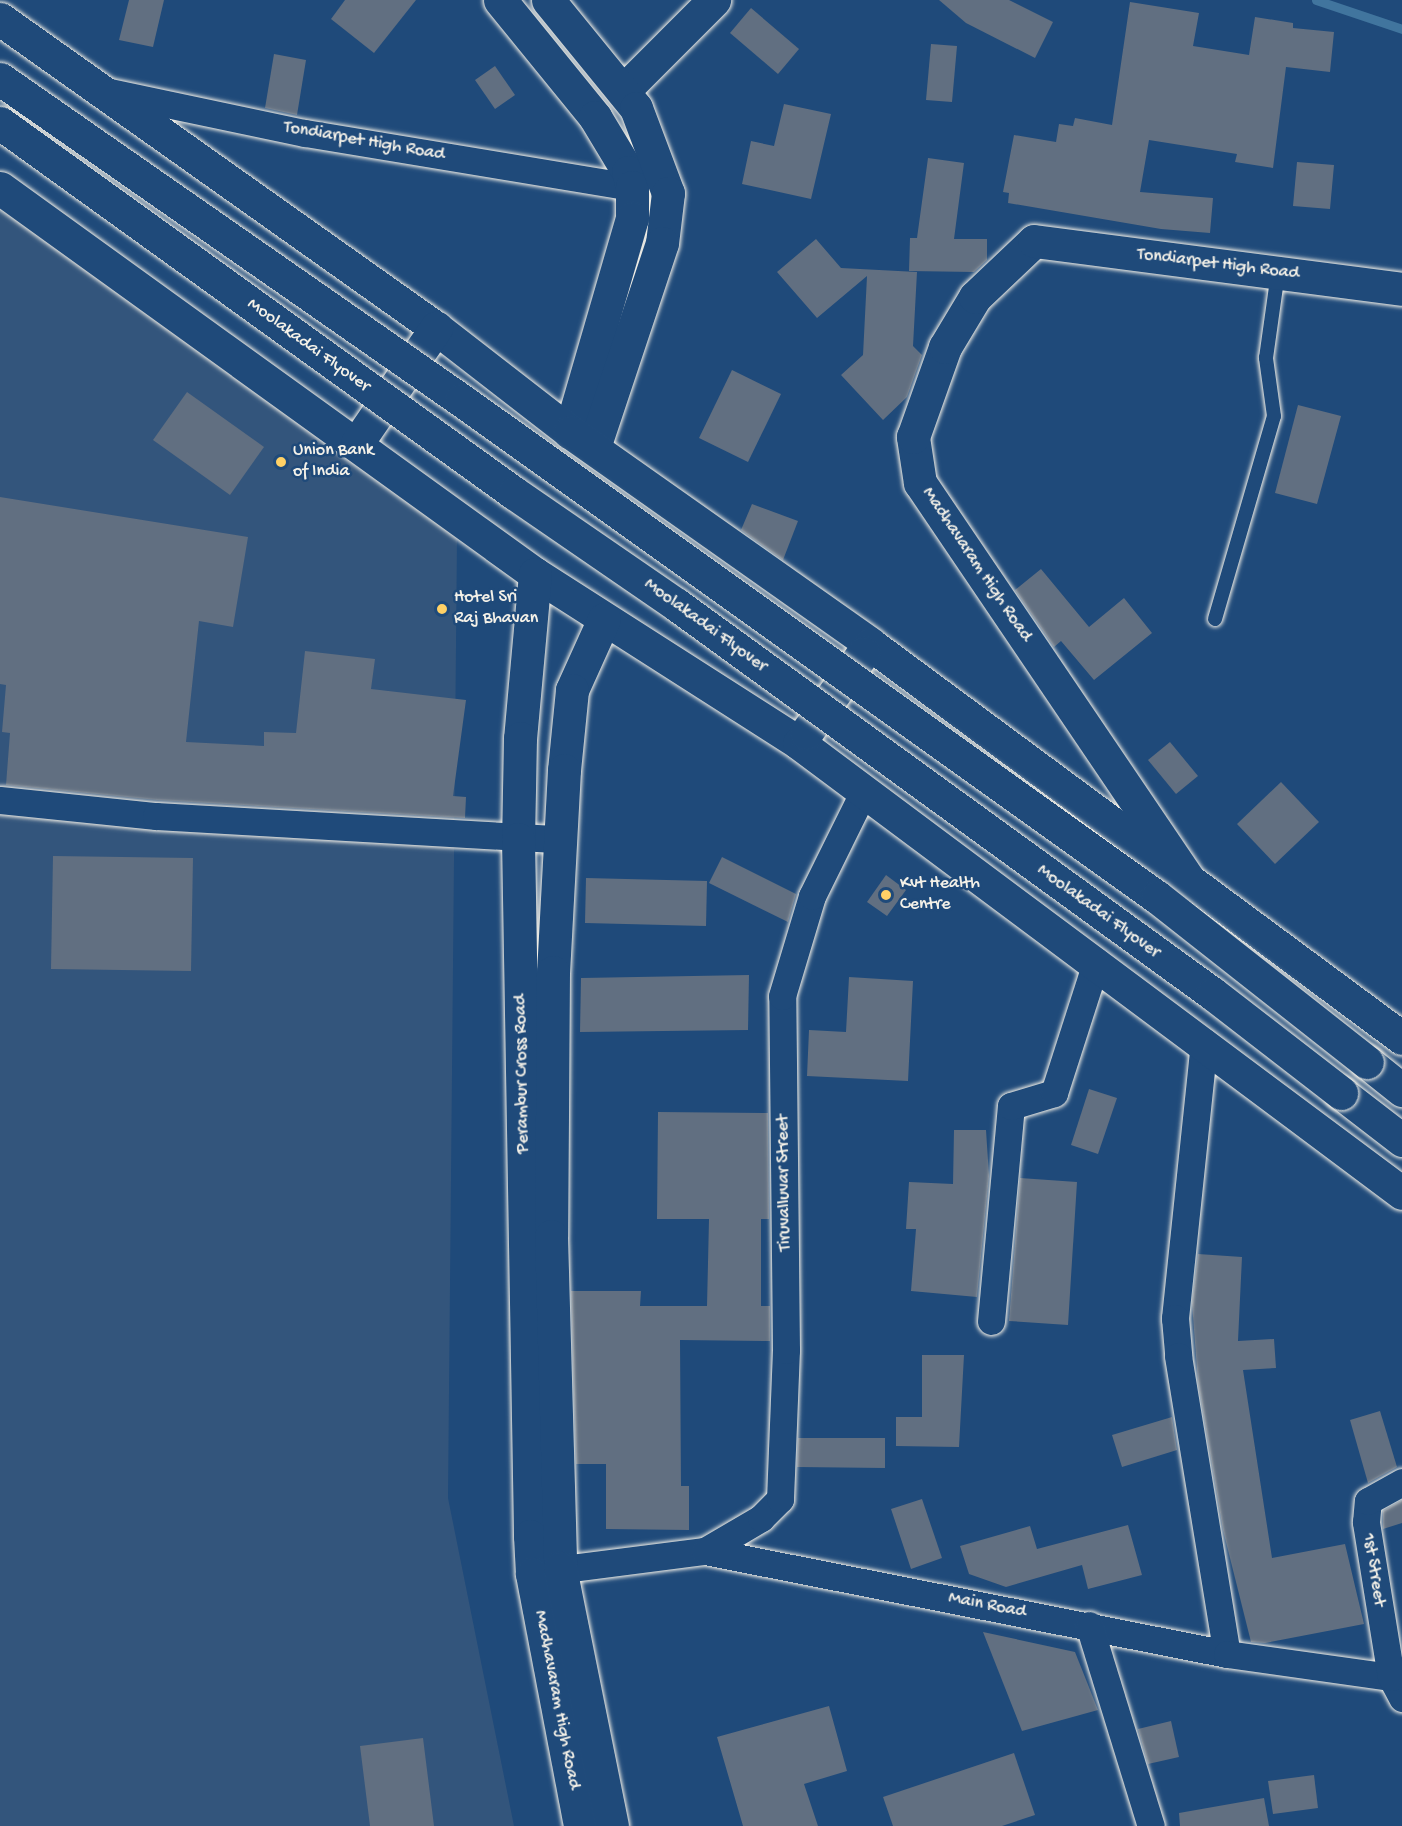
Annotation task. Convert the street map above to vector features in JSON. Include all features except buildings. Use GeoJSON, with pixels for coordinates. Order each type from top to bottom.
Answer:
{"type":"FeatureCollection","features":[{"type":"Feature","properties":{"kind":"main road"},"geometry":{"type":"LineString","coordinates":[[500,0],[595,117],[632,188],[632,218],[582,440]]}},
{"type":"Feature","properties":{"kind":"main road"},"geometry":{"type":"LineString","coordinates":[[548,0],[623,91],[646,128],[668,193],[662,243],[582,440]]}},
{"type":"Feature","properties":{"kind":"main road"},"geometry":{"type":"LineString","coordinates":[[623,91],[714,0]]}},
{"type":"Feature","properties":{"kind":"main road"},"geometry":{"type":"LineString","coordinates":[[0,19],[436,328],[582,440],[870,644],[1402,1038]]}},
{"type":"Feature","properties":{"kind":"main road"},"geometry":{"type":"LineString","coordinates":[[0,79],[461,400],[1157,897],[1402,1090]]}},
{"type":"Feature","properties":{"kind":"main road","name":"Moolakadai Flyover"},"geometry":{"type":"LineString","coordinates":[[0,123],[504,486],[677,605],[1213,994],[1402,1140]]}},
{"type":"Feature","properties":{"kind":"main road"},"geometry":{"type":"LineString","coordinates":[[0,188],[289,398],[357,442],[535,574],[799,743],[1204,1042],[1402,1193]]}},
{"type":"Feature","properties":{"kind":"main road","name":"Tondiarpet High Road"},"geometry":{"type":"LineString","coordinates":[[1034,241],[1402,289]]}},
{"type":"Feature","properties":{"kind":"main road","name":"Madhavaram High Road"},"geometry":{"type":"LineString","coordinates":[[1034,241],[975,297],[945,347],[913,437],[920,483],[1189,881]]}},
{"type":"Feature","properties":{"kind":"main road"},"geometry":{"type":"LineString","coordinates":[[357,442],[436,328]]}},
{"type":"Feature","properties":{"kind":"main road","name":"Perambur Cross Road"},"geometry":{"type":"LineString","coordinates":[[535,574],[520,738],[518,839],[546,1571]]}},
{"type":"Feature","properties":{"kind":"main road","name":"Perambur Cross Road"},"geometry":{"type":"LineString","coordinates":[[546,1571],[558,839],[572,690],[604,619]]}},
{"type":"Feature","properties":{"kind":"main road"},"geometry":{"type":"LineString","coordinates":[[799,743],[870,644]]}},
{"type":"Feature","properties":{"kind":"main road"},"geometry":{"type":"LineString","coordinates":[[546,1571],[612,1826]]}},
{"type":"Feature","properties":{"kind":"main road","name":"Madhavaram High Road"},"geometry":{"type":"LineString","coordinates":[[546,1571],[580,1826]]}},
{"type":"Feature","properties":{"kind":"street","name":"Tondiarpet High Road"},"geometry":{"type":"LineString","coordinates":[[96,89],[305,133],[632,188]]}},
{"type":"Feature","properties":{"kind":"street","name":"Tiruvalluvar Street"},"geometry":{"type":"LineString","coordinates":[[705,1551],[762,1518],[780,1499],[786,1338],[783,996],[812,896],[864,791]]}},
{"type":"Feature","properties":{"kind":"street"},"geometry":{"type":"LineString","coordinates":[[0,800],[156,816],[518,839],[558,839]]}},
{"type":"Feature","properties":{"kind":"street"},"geometry":{"type":"LineString","coordinates":[[990,1321],[1011,1106],[1054,1093],[1096,962]]}},
{"type":"Feature","properties":{"kind":"street"},"geometry":{"type":"LineString","coordinates":[[1204,1042],[1175,1318],[1178,1356],[1227,1654]]}},
{"type":"Feature","properties":{"kind":"street","name":"1st Street"},"geometry":{"type":"LineString","coordinates":[[1396,1688],[1366,1522],[1368,1501],[1402,1482]]}},
{"type":"Feature","properties":{"kind":"street","name":"Main Road"},"geometry":{"type":"LineString","coordinates":[[546,1571],[705,1551],[1089,1625],[1396,1688]]}},
{"type":"Feature","properties":{"kind":"street"},"geometry":{"type":"LineString","coordinates":[[1089,1625],[1151,1826]]}},
{"type":"Feature","properties":{"kind":"lane"},"geometry":{"type":"LineString","coordinates":[[1215,619],[1274,416],[1266,358],[1278,273]]}},
{"type":"Feature","properties":{"kind":"shaded area"},"geometry":{"type":"Polygon","coordinates":[[[0,187],[457,539],[448,1498],[514,1826],[0,1826],[0,187]]]}},
{"type":"Feature","properties":{"kind":"waterway"},"geometry":{"type":"LineString","coordinates":[[1316,0],[1402,29]]}},
{"type":"Feature","properties":{"kind":"place","name":"Union Bank of India"},"geometry":{"type":"Point","coordinates":[281,462]}},
{"type":"Feature","properties":{"kind":"place","name":"Hotel Sri Raj Bhavan"},"geometry":{"type":"Point","coordinates":[442,609]}},
{"type":"Feature","properties":{"kind":"place","name":"Kvt Health Centre"},"geometry":{"type":"Point","coordinates":[886,895]}}]}
